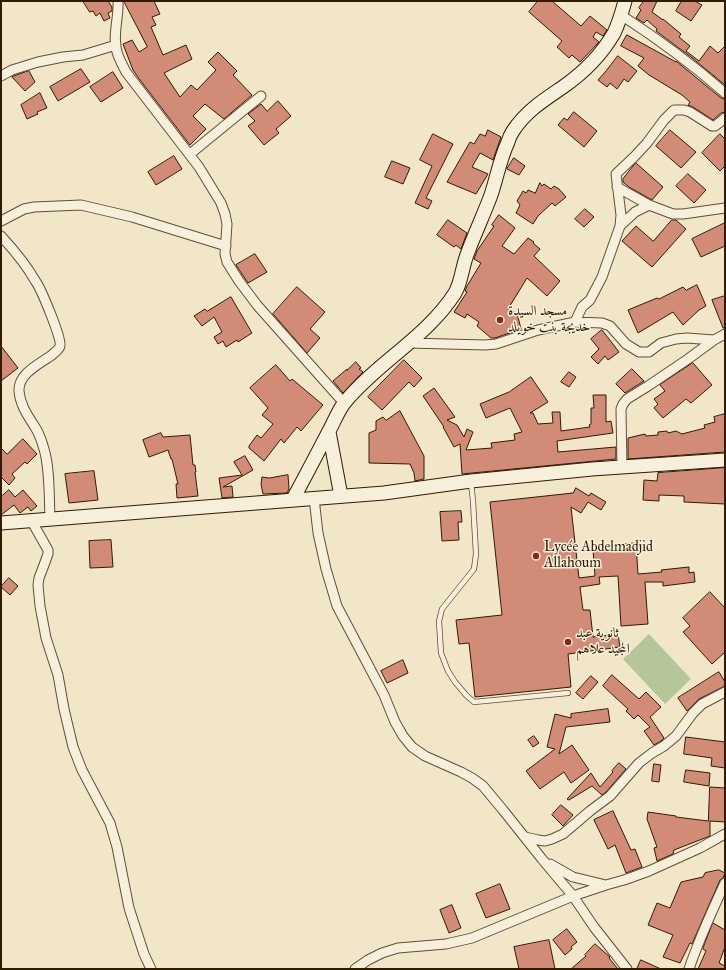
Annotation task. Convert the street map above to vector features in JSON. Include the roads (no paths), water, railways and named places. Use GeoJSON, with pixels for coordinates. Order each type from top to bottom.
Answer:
{"type":"FeatureCollection","features":[{"type":"Feature","properties":{"kind":"main road"},"geometry":{"type":"LineString","coordinates":[[293,499],[344,403],[361,385],[425,329],[442,309],[460,283],[468,252],[485,212],[500,161],[512,131],[527,112],[576,77],[590,64],[614,33],[625,1]]}},
{"type":"Feature","properties":{"kind":"main road"},"geometry":{"type":"LineString","coordinates":[[329,432],[341,496]]}},
{"type":"Feature","properties":{"kind":"main road"},"geometry":{"type":"LineString","coordinates":[[1,523],[384,493],[471,481],[592,469],[725,460]]}},
{"type":"Feature","properties":{"kind":"street"},"geometry":{"type":"LineString","coordinates":[[118,1],[115,38],[116,51],[126,72],[190,154],[218,198],[225,214],[227,224],[225,254],[228,262],[239,281],[257,305],[344,403]]}},
{"type":"Feature","properties":{"kind":"street"},"geometry":{"type":"LineString","coordinates":[[621,15],[681,56],[702,72],[725,93]]}},
{"type":"Feature","properties":{"kind":"street"},"geometry":{"type":"LineString","coordinates":[[1,76],[12,70],[38,62],[82,55],[116,45]]}},
{"type":"Feature","properties":{"kind":"street"},"geometry":{"type":"LineString","coordinates":[[190,154],[261,96]]}},
{"type":"Feature","properties":{"kind":"street"},"geometry":{"type":"LineString","coordinates":[[574,322],[582,307],[590,300],[602,277],[620,226],[621,215],[617,187],[617,172],[636,156],[664,120],[674,110],[684,110],[690,112],[712,126],[715,126],[725,118]]}},
{"type":"Feature","properties":{"kind":"street"},"geometry":{"type":"LineString","coordinates":[[617,187],[649,205],[673,214],[725,208]]}},
{"type":"Feature","properties":{"kind":"street"},"geometry":{"type":"LineString","coordinates":[[1,221],[24,209],[34,207],[81,205],[132,217],[226,246]]}},
{"type":"Feature","properties":{"kind":"street"},"geometry":{"type":"LineString","coordinates":[[620,226],[635,212],[649,205]]}},
{"type":"Feature","properties":{"kind":"street"},"geometry":{"type":"LineString","coordinates":[[1,236],[14,251],[36,282],[61,343],[60,347],[56,351],[24,376],[19,390],[23,408],[28,418],[36,428],[44,449],[47,462],[50,518]]}},
{"type":"Feature","properties":{"kind":"street"},"geometry":{"type":"LineString","coordinates":[[409,343],[496,344],[538,330],[574,322],[602,323],[610,326],[626,344],[639,352],[649,352],[661,343],[681,338],[714,340]]}},
{"type":"Feature","properties":{"kind":"street"},"geometry":{"type":"LineString","coordinates":[[622,467],[621,409],[623,404],[627,399],[725,334]]}},
{"type":"Feature","properties":{"kind":"street"},"geometry":{"type":"LineString","coordinates":[[314,498],[318,532],[326,569],[337,606],[384,695],[403,736],[412,747],[425,756],[461,772],[483,786],[573,896],[627,969]]}},
{"type":"Feature","properties":{"kind":"street"},"geometry":{"type":"LineString","coordinates":[[31,520],[48,550],[48,554],[38,581],[40,606],[46,638],[58,675],[73,747],[82,770],[110,823],[118,847],[129,908],[144,954],[151,969]]}},
{"type":"Feature","properties":{"kind":"street"},"geometry":{"type":"LineString","coordinates":[[525,837],[545,841],[563,834],[610,796],[639,763],[676,736],[693,713],[702,704],[725,692]]}},
{"type":"Feature","properties":{"kind":"street"},"geometry":{"type":"LineString","coordinates":[[355,969],[382,953],[398,948],[446,944],[472,938],[573,896],[649,871],[700,848],[725,834]]}},
{"type":"Feature","properties":{"kind":"street"},"geometry":{"type":"LineString","coordinates":[[542,859],[573,877],[606,885]]}},
{"type":"Feature","properties":{"kind":"street"},"geometry":{"type":"LineString","coordinates":[[689,969],[694,952],[725,883]]}},
{"type":"Feature","properties":{"kind":"lane"},"geometry":{"type":"LineString","coordinates":[[471,481],[476,554],[474,569],[442,609],[439,621],[441,653],[448,671],[455,682],[474,702],[568,693]]}},
{"type":"Feature","properties":{"kind":"place","name":"مسجد السيدة خديجة بنت خويلد"},"geometry":{"type":"Point","coordinates":[500,320]}},
{"type":"Feature","properties":{"kind":"place","name":"Lycée Abdelmadjid Allahoum"},"geometry":{"type":"Point","coordinates":[536,556]}},
{"type":"Feature","properties":{"kind":"place","name":"ثانوية عبد المجيد علاهم"},"geometry":{"type":"Point","coordinates":[568,642]}}]}
